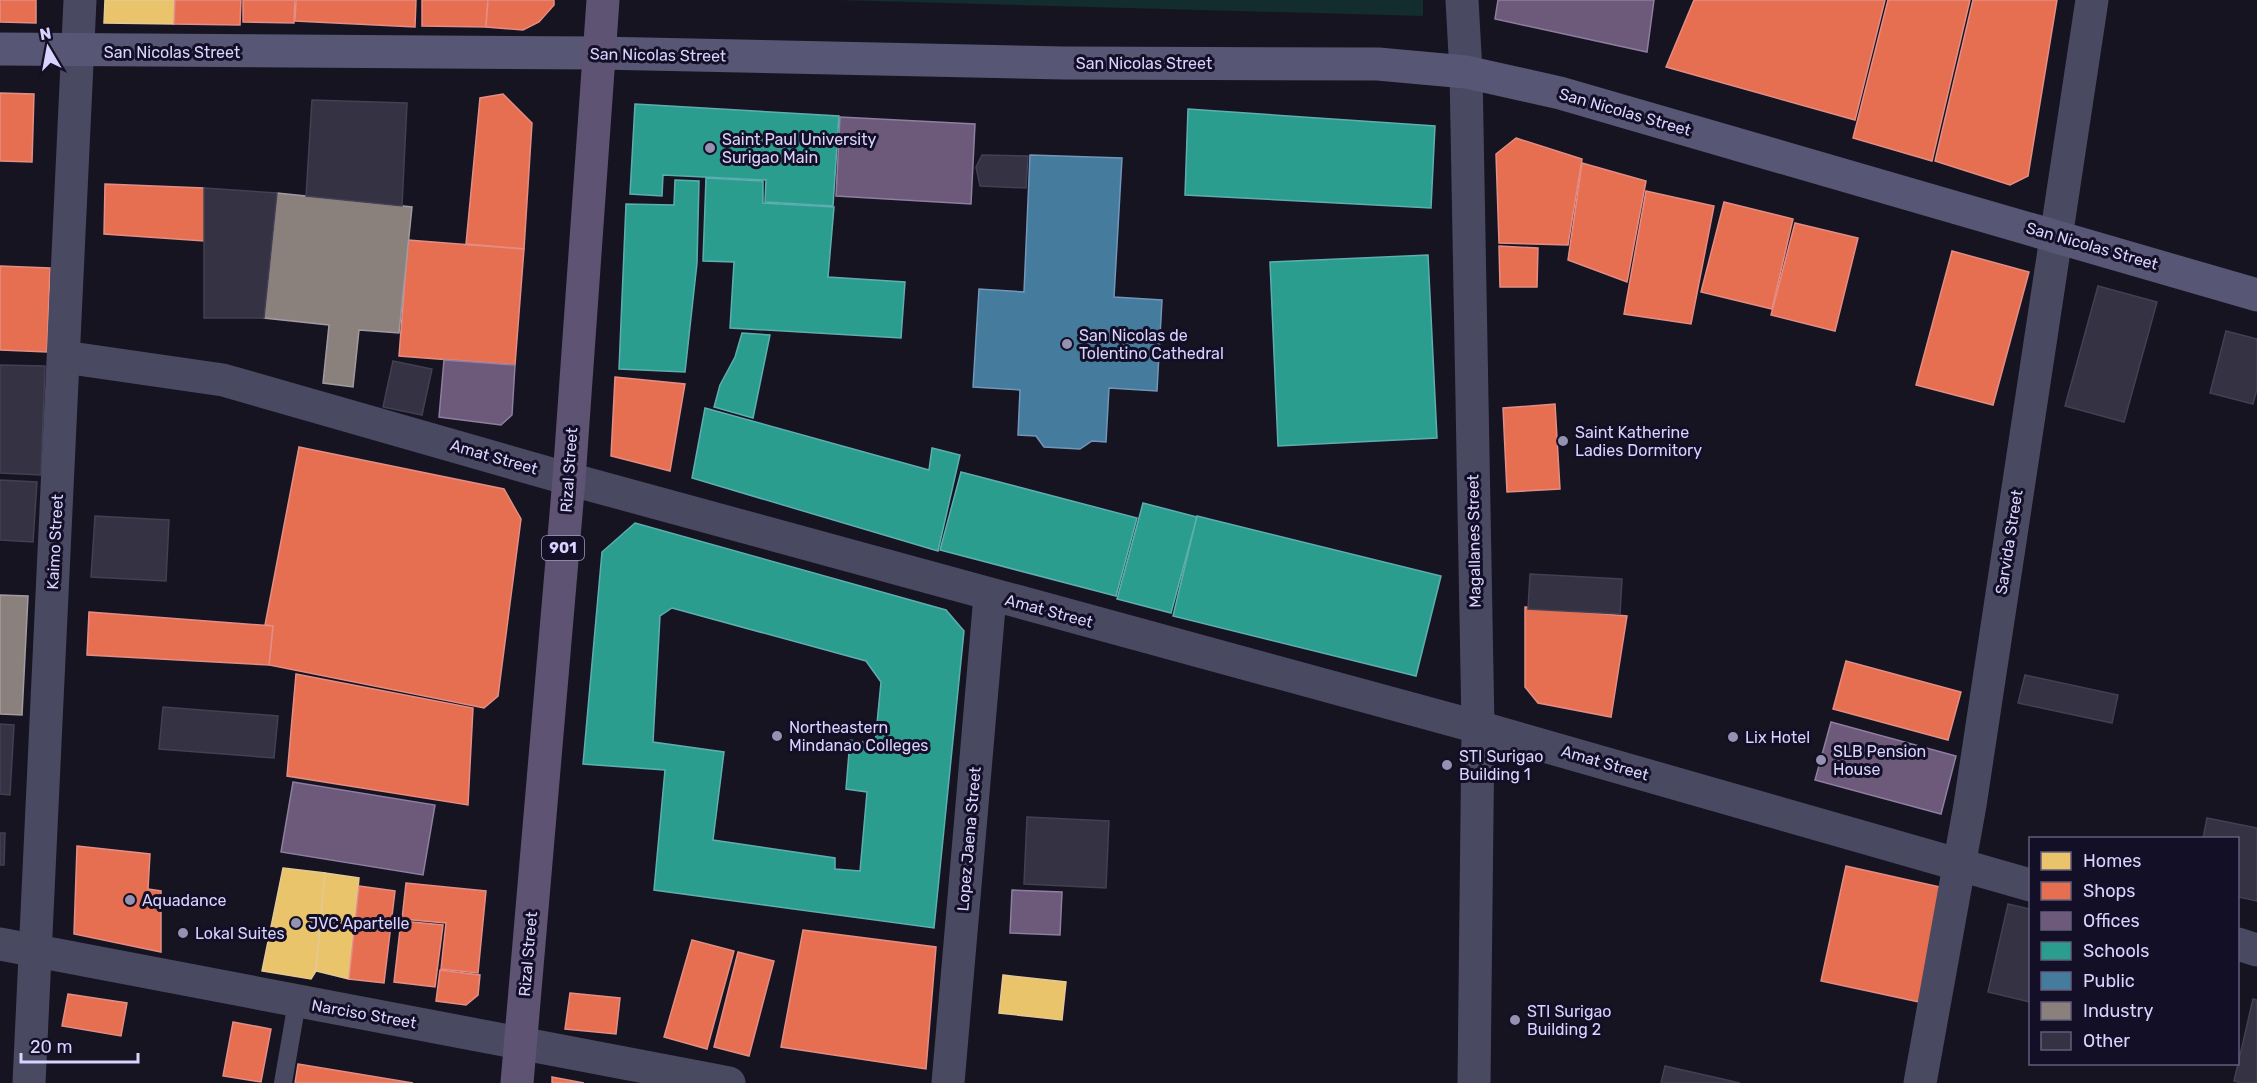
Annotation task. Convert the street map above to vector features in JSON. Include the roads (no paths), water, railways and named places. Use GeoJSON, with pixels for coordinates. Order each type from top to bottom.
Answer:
{"type":"FeatureCollection","features":[{"type":"Feature","properties":{"kind":"main road","name":"Rizal Street"},"geometry":{"type":"LineString","coordinates":[[517,1083],[569,479],[603,0]]}},
{"type":"Feature","properties":{"kind":"main road","name":"San Nicolas Street"},"geometry":{"type":"LineString","coordinates":[[0,49],[599,53],[1064,63],[1301,62],[1378,64],[1466,72],[1560,93],[2055,234],[2257,295]]}},
{"type":"Feature","properties":{"kind":"street","name":"Kaimo Street"},"geometry":{"type":"LineString","coordinates":[[29,1083],[80,0]]}},
{"type":"Feature","properties":{"kind":"street","name":"Magallanes Street"},"geometry":{"type":"LineString","coordinates":[[1462,0],[1466,72],[1478,727],[1474,1083]]}},
{"type":"Feature","properties":{"kind":"street","name":"Sarvida Street"},"geometry":{"type":"LineString","coordinates":[[1920,1083],[1959,865],[2092,0]]}},
{"type":"Feature","properties":{"kind":"street","name":"Amat Street"},"geometry":{"type":"LineString","coordinates":[[64,357],[223,380],[990,596],[1478,727],[2029,884]]}},
{"type":"Feature","properties":{"kind":"street","name":"Lopez Jaena Street"},"geometry":{"type":"LineString","coordinates":[[948,1083],[990,596]]}},
{"type":"Feature","properties":{"kind":"street","name":"Narciso Street"},"geometry":{"type":"LineString","coordinates":[[0,944],[729,1083]]}},
{"type":"Feature","properties":{"kind":"street"},"geometry":{"type":"LineString","coordinates":[[2239,944],[2257,950]]}},
{"type":"Feature","properties":{"kind":"lane"},"geometry":{"type":"LineString","coordinates":[[284,1083],[297,1002]]}},
{"type":"Feature","properties":{"kind":"place","name":"Saint Paul University Surigao Main"},"geometry":{"type":"Point","coordinates":[710,148]}},
{"type":"Feature","properties":{"kind":"place","name":"San Nicolas de Tolentino Cathedral"},"geometry":{"type":"Point","coordinates":[1067,344]}},
{"type":"Feature","properties":{"kind":"place","name":"Saint Katherine Ladies Dormitory"},"geometry":{"type":"Point","coordinates":[1563,441]}},
{"type":"Feature","properties":{"kind":"place","name":"Northeastern Mindanao Colleges"},"geometry":{"type":"Point","coordinates":[777,736]}},
{"type":"Feature","properties":{"kind":"place","name":"Lix Hotel"},"geometry":{"type":"Point","coordinates":[1733,737]}},
{"type":"Feature","properties":{"kind":"place","name":"SLB Pension House"},"geometry":{"type":"Point","coordinates":[1821,760]}},
{"type":"Feature","properties":{"kind":"place","name":"STI Surigao Building 1"},"geometry":{"type":"Point","coordinates":[1447,765]}},
{"type":"Feature","properties":{"kind":"place","name":"Aquadance"},"geometry":{"type":"Point","coordinates":[130,900]}},
{"type":"Feature","properties":{"kind":"place","name":"JVC Apartelle"},"geometry":{"type":"Point","coordinates":[296,923]}},
{"type":"Feature","properties":{"kind":"place","name":"Lokal Suites"},"geometry":{"type":"Point","coordinates":[183,933]}},
{"type":"Feature","properties":{"kind":"place","name":"STI Surigao Building 2"},"geometry":{"type":"Point","coordinates":[1515,1020]}}]}
